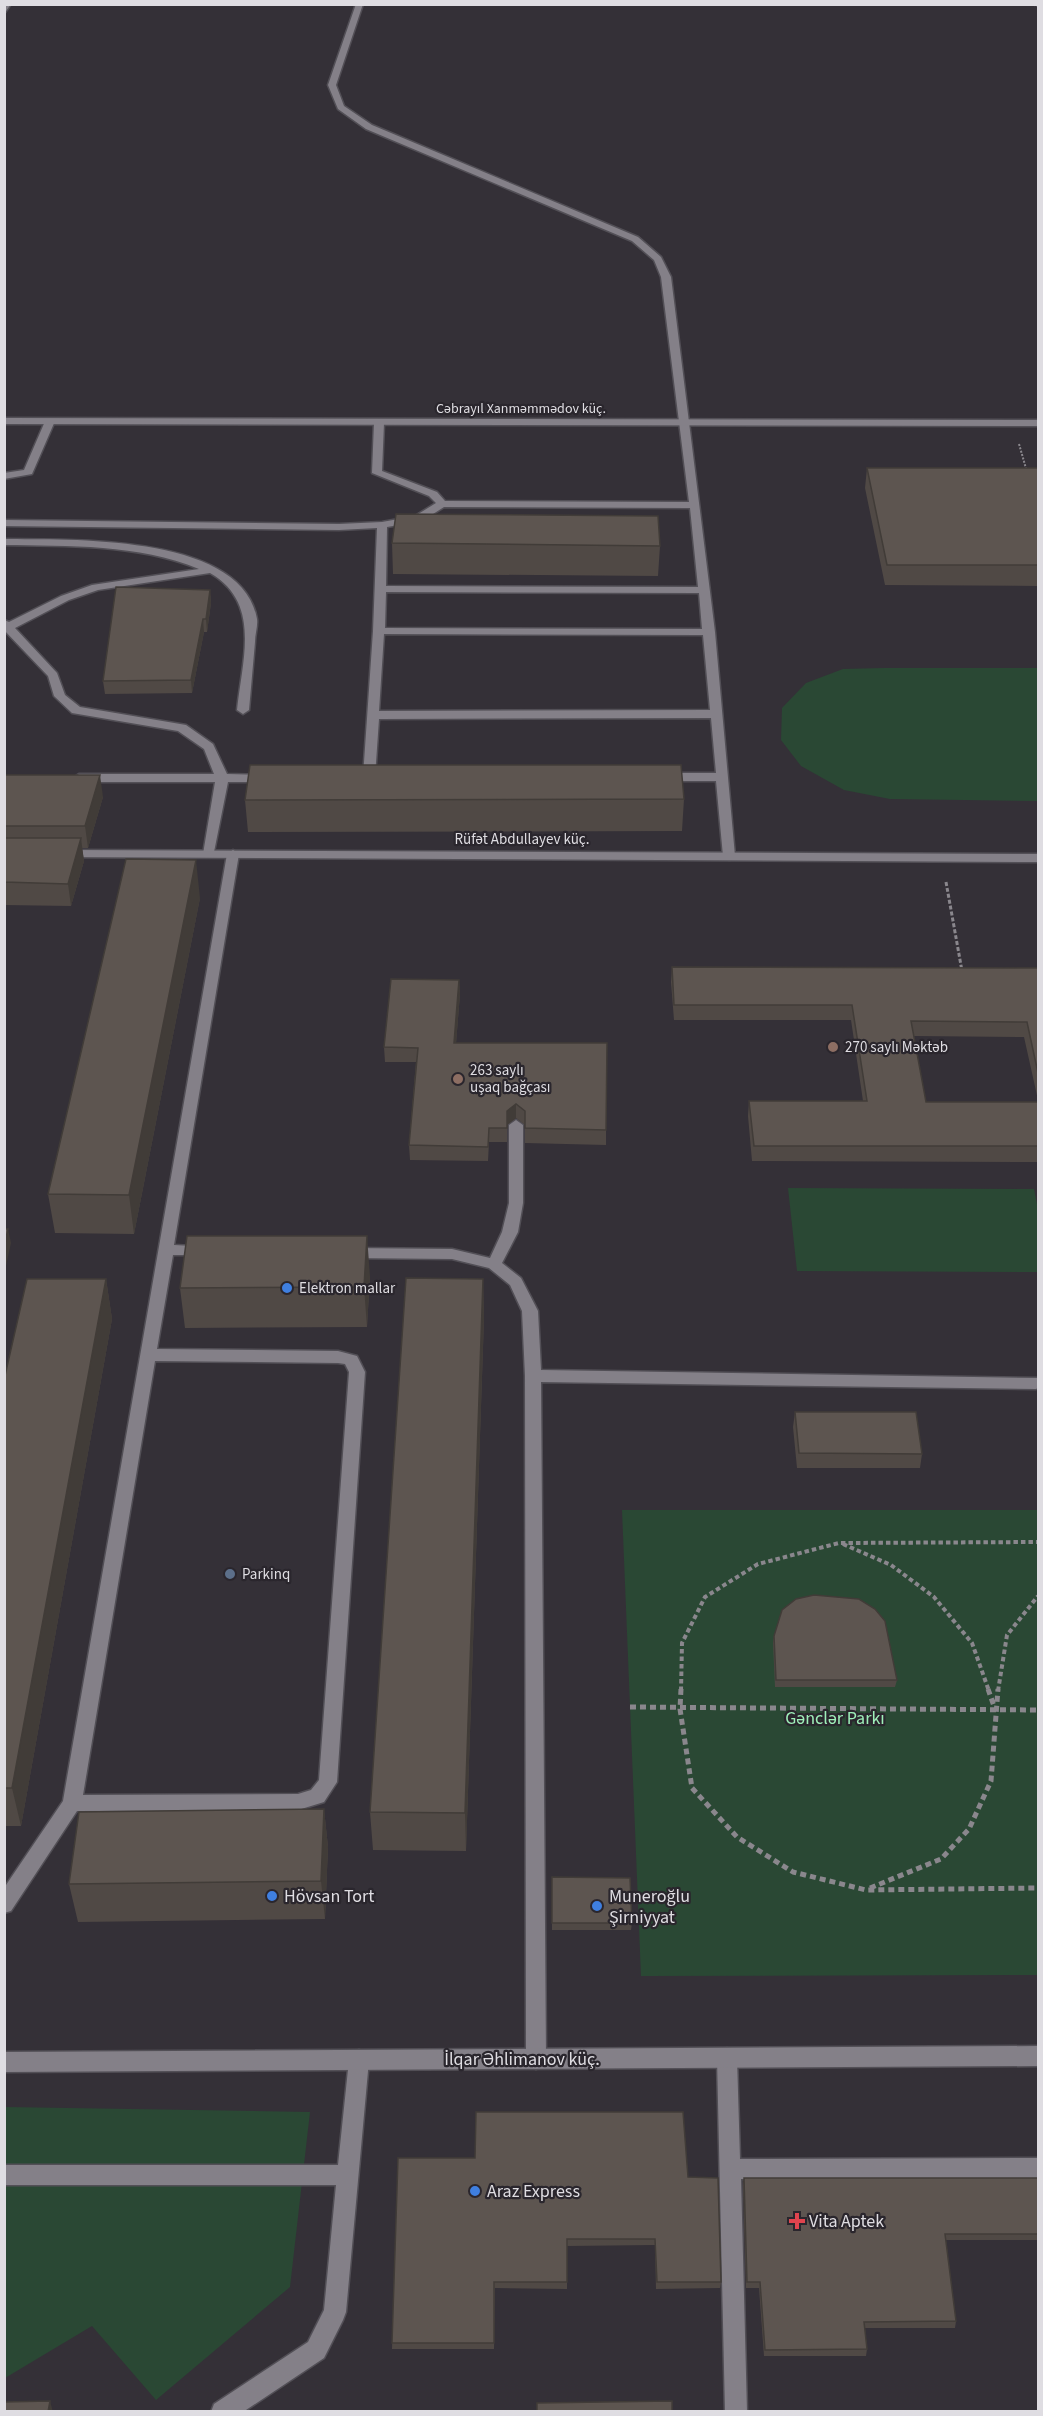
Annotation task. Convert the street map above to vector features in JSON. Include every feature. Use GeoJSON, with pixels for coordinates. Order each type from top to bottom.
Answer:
{"type":"FeatureCollection","features":[{"type":"Feature","properties":{"kind":"street"},"geometry":{"type":"LineString","coordinates":[[4,12],[8,4]]}},
{"type":"Feature","properties":{"kind":"street"},"geometry":{"type":"LineString","coordinates":[[360,4],[332,84],[341,107],[369,127],[635,239],[658,259],[666,277],[687,421],[693,505],[709,632],[729,856]]}},
{"type":"Feature","properties":{"kind":"street","name":"Cəbrayıl Xanməmmədov küç."},"geometry":{"type":"LineString","coordinates":[[4,421],[1038,423]]}},
{"type":"Feature","properties":{"kind":"street"},"geometry":{"type":"LineString","coordinates":[[4,476],[28,472],[50,421]]}},
{"type":"Feature","properties":{"kind":"street"},"geometry":{"type":"LineString","coordinates":[[379,423],[377,473],[433,494],[442,504]]}},
{"type":"Feature","properties":{"kind":"street"},"geometry":{"type":"LineString","coordinates":[[4,523],[382,525],[418,519],[442,504],[693,505]]}},
{"type":"Feature","properties":{"kind":"street"},"geometry":{"type":"LineString","coordinates":[[369,777],[379,631],[382,525]]}},
{"type":"Feature","properties":{"kind":"street"},"geometry":{"type":"LineString","coordinates":[[4,542],[121,545],[178,556],[215,570],[244,595],[251,618],[243,710]]}},
{"type":"Feature","properties":{"kind":"street"},"geometry":{"type":"LineString","coordinates":[[209,854],[222,778],[209,747],[182,728],[76,710],[60,696],[53,675],[7,624],[64,598],[96,587],[215,570]]}},
{"type":"Feature","properties":{"kind":"street"},"geometry":{"type":"LineString","coordinates":[[380,590],[704,590]]}},
{"type":"Feature","properties":{"kind":"street"},"geometry":{"type":"LineString","coordinates":[[379,631],[709,632]]}},
{"type":"Feature","properties":{"kind":"street"},"geometry":{"type":"LineString","coordinates":[[373,715],[716,714]]}},
{"type":"Feature","properties":{"kind":"street"},"geometry":{"type":"LineString","coordinates":[[651,777],[722,777]]}},
{"type":"Feature","properties":{"kind":"street"},"geometry":{"type":"LineString","coordinates":[[62,778],[278,778]]}},
{"type":"Feature","properties":{"kind":"street","name":"Rüfət Abdullayev küç."},"geometry":{"type":"LineString","coordinates":[[50,854],[1038,858]]}},
{"type":"Feature","properties":{"kind":"street"},"geometry":{"type":"LineString","coordinates":[[4,1905],[72,1803],[233,854]]}},
{"type":"Feature","properties":{"kind":"street"},"geometry":{"type":"LineString","coordinates":[[494,1264],[510,1232],[516,1203],[516,1125]]}},
{"type":"Feature","properties":{"kind":"street"},"geometry":{"type":"LineString","coordinates":[[166,1250],[226,1251]]}},
{"type":"Feature","properties":{"kind":"street"},"geometry":{"type":"LineString","coordinates":[[333,1253],[452,1254],[494,1264],[516,1282],[530,1311],[533,1376],[536,2059]]}},
{"type":"Feature","properties":{"kind":"street"},"geometry":{"type":"LineString","coordinates":[[72,1803],[298,1802],[317,1796],[328,1782],[357,1372],[351,1360],[338,1357],[148,1355]]}},
{"type":"Feature","properties":{"kind":"street"},"geometry":{"type":"LineString","coordinates":[[533,1376],[1036,1383]]}},
{"type":"Feature","properties":{"kind":"street","name":"İlqar Əhlimanov küç."},"geometry":{"type":"LineString","coordinates":[[4,2062],[1038,2056]]}},
{"type":"Feature","properties":{"kind":"street"},"geometry":{"type":"LineString","coordinates":[[726,2058],[736,2412]]}},
{"type":"Feature","properties":{"kind":"street"},"geometry":{"type":"LineString","coordinates":[[222,2412],[316,2350],[335,2312],[359,2060]]}},
{"type":"Feature","properties":{"kind":"street"},"geometry":{"type":"LineString","coordinates":[[729,2169],[1038,2168]]}},
{"type":"Feature","properties":{"kind":"street"},"geometry":{"type":"LineString","coordinates":[[4,2175],[348,2175]]}},
{"type":"Feature","properties":{"kind":"path"},"geometry":{"type":"LineString","coordinates":[[1030,4],[1038,6]]}},
{"type":"Feature","properties":{"kind":"path"},"geometry":{"type":"LineString","coordinates":[[1013,423],[1028,477]]}},
{"type":"Feature","properties":{"kind":"path"},"geometry":{"type":"LineString","coordinates":[[942,857],[962,971]]}},
{"type":"Feature","properties":{"kind":"path"},"geometry":{"type":"LineString","coordinates":[[1038,1542],[840,1543],[758,1564],[705,1598],[682,1643],[680,1709],[692,1788],[737,1837],[793,1872],[866,1890],[1038,1888]]}},
{"type":"Feature","properties":{"kind":"path"},"geometry":{"type":"LineString","coordinates":[[840,1543],[891,1565],[934,1597],[972,1643],[995,1710]]}},
{"type":"Feature","properties":{"kind":"path"},"geometry":{"type":"LineString","coordinates":[[866,1890],[940,1859],[969,1829],[991,1781],[995,1710],[1007,1635],[1038,1596]]}},
{"type":"Feature","properties":{"kind":"path"},"geometry":{"type":"LineString","coordinates":[[630,1707],[1038,1710]]}},
{"type":"Feature","properties":{"kind":"green space"},"geometry":{"type":"Polygon","coordinates":[[[1038,668],[1038,801],[890,799],[844,790],[801,766],[781,740],[782,708],[806,683],[843,669],[1038,668]]]}},
{"type":"Feature","properties":{"kind":"green space"},"geometry":{"type":"Polygon","coordinates":[[[788,1188],[1034,1189],[1038,1209],[1038,1272],[797,1271],[788,1188]]]}},
{"type":"Feature","properties":{"kind":"green space","name":"Gənclər Parkı"},"geometry":{"type":"Polygon","coordinates":[[[622,1510],[1038,1510],[1038,1975],[641,1976],[622,1510]]]}},
{"type":"Feature","properties":{"kind":"green space"},"geometry":{"type":"Polygon","coordinates":[[[5,2107],[310,2112],[290,2287],[156,2400],[92,2326],[5,2378],[5,2107]]]}},
{"type":"Feature","properties":{"kind":"building"},"geometry":{"type":"Polygon","coordinates":[[[867,468],[1038,468],[1038,565],[887,565],[867,468]]]}},
{"type":"Feature","properties":{"kind":"building"},"geometry":{"type":"Polygon","coordinates":[[[396,514],[658,516],[660,546],[392,543],[396,514]]]}},
{"type":"Feature","properties":{"kind":"building"},"geometry":{"type":"Polygon","coordinates":[[[116,587],[210,590],[206,619],[203,619],[191,680],[103,681],[116,587]]]}},
{"type":"Feature","properties":{"kind":"building"},"geometry":{"type":"Polygon","coordinates":[[[250,765],[681,765],[684,799],[245,800],[250,765]]]}},
{"type":"Feature","properties":{"kind":"building"},"geometry":{"type":"Polygon","coordinates":[[[4,775],[100,775],[85,826],[4,826],[4,775]]]}},
{"type":"Feature","properties":{"kind":"building"},"geometry":{"type":"Polygon","coordinates":[[[4,838],[81,838],[68,884],[4,882],[4,838]]]}},
{"type":"Feature","properties":{"kind":"building"},"geometry":{"type":"Polygon","coordinates":[[[126,859],[196,860],[129,1195],[48,1194],[126,859]]]}},
{"type":"Feature","properties":{"kind":"building"},"geometry":{"type":"Polygon","coordinates":[[[672,967],[1038,968],[1038,1073],[1027,1022],[911,1021],[926,1102],[1038,1102],[1038,1146],[754,1146],[749,1101],[867,1101],[852,1005],[674,1005],[672,967]]]}},
{"type":"Feature","properties":{"kind":"building"},"geometry":{"type":"Polygon","coordinates":[[[391,979],[459,980],[454,1043],[607,1043],[606,1130],[525,1128],[525,1111],[516,1104],[507,1111],[507,1128],[489,1128],[488,1147],[409,1145],[418,1048],[384,1047],[391,979]]]}},
{"type":"Feature","properties":{"kind":"building"},"geometry":{"type":"Polygon","coordinates":[[[4,1229],[8,1229],[4,1247],[4,1229]]]}},
{"type":"Feature","properties":{"kind":"building"},"geometry":{"type":"Polygon","coordinates":[[[187,1236],[367,1236],[364,1287],[180,1288],[187,1236]]]}},
{"type":"Feature","properties":{"kind":"building"},"geometry":{"type":"Polygon","coordinates":[[[406,1278],[483,1279],[465,1813],[370,1812],[406,1278]]]}},
{"type":"Feature","properties":{"kind":"building"},"geometry":{"type":"Polygon","coordinates":[[[27,1279],[106,1279],[12,1788],[4,1788],[4,1380],[27,1279]]]}},
{"type":"Feature","properties":{"kind":"building"},"geometry":{"type":"Polygon","coordinates":[[[795,1412],[916,1412],[922,1454],[799,1453],[795,1412]]]}},
{"type":"Feature","properties":{"kind":"building"},"geometry":{"type":"Polygon","coordinates":[[[814,1595],[859,1599],[875,1609],[885,1621],[897,1680],[776,1680],[774,1636],[782,1610],[796,1599],[814,1595]]]}},
{"type":"Feature","properties":{"kind":"building"},"geometry":{"type":"Polygon","coordinates":[[[324,1809],[321,1881],[69,1884],[79,1812],[324,1809]]]}},
{"type":"Feature","properties":{"kind":"building"},"geometry":{"type":"Polygon","coordinates":[[[552,1877],[630,1878],[632,1923],[552,1923],[552,1877]]]}},
{"type":"Feature","properties":{"kind":"building"},"geometry":{"type":"Polygon","coordinates":[[[476,2112],[683,2112],[688,2177],[718,2178],[721,2282],[657,2282],[655,2239],[567,2239],[567,2282],[494,2282],[494,2343],[392,2343],[398,2158],[475,2158],[476,2112]]]}},
{"type":"Feature","properties":{"kind":"building"},"geometry":{"type":"Polygon","coordinates":[[[744,2178],[1038,2178],[1038,2234],[945,2234],[956,2321],[864,2322],[867,2349],[765,2350],[760,2282],[747,2282],[744,2178]]]}},
{"type":"Feature","properties":{"kind":"building"},"geometry":{"type":"Polygon","coordinates":[[[50,2401],[48,2412],[4,2412],[4,2402],[50,2401]]]}},
{"type":"Feature","properties":{"kind":"building"},"geometry":{"type":"Polygon","coordinates":[[[672,2401],[672,2412],[537,2412],[537,2403],[672,2401]]]}},
{"type":"Feature","properties":{"kind":"place","name":"270 saylı Məktəb"},"geometry":{"type":"Point","coordinates":[833,1047]}},
{"type":"Feature","properties":{"kind":"place","name":"263 saylı uşaq bağçası"},"geometry":{"type":"Point","coordinates":[458,1079]}},
{"type":"Feature","properties":{"kind":"place","name":"Elektron mallar"},"geometry":{"type":"Point","coordinates":[287,1288]}},
{"type":"Feature","properties":{"kind":"place","name":"Parkinq"},"geometry":{"type":"Point","coordinates":[230,1574]}},
{"type":"Feature","properties":{"kind":"place","name":"Hövsan Tort"},"geometry":{"type":"Point","coordinates":[272,1896]}},
{"type":"Feature","properties":{"kind":"place","name":"Muneroğlu Şirniyyat"},"geometry":{"type":"Point","coordinates":[597,1906]}},
{"type":"Feature","properties":{"kind":"place","name":"Araz Express"},"geometry":{"type":"Point","coordinates":[475,2191]}},
{"type":"Feature","properties":{"kind":"place","name":"Vita Aptek"},"geometry":{"type":"Point","coordinates":[797,2221]}}]}
